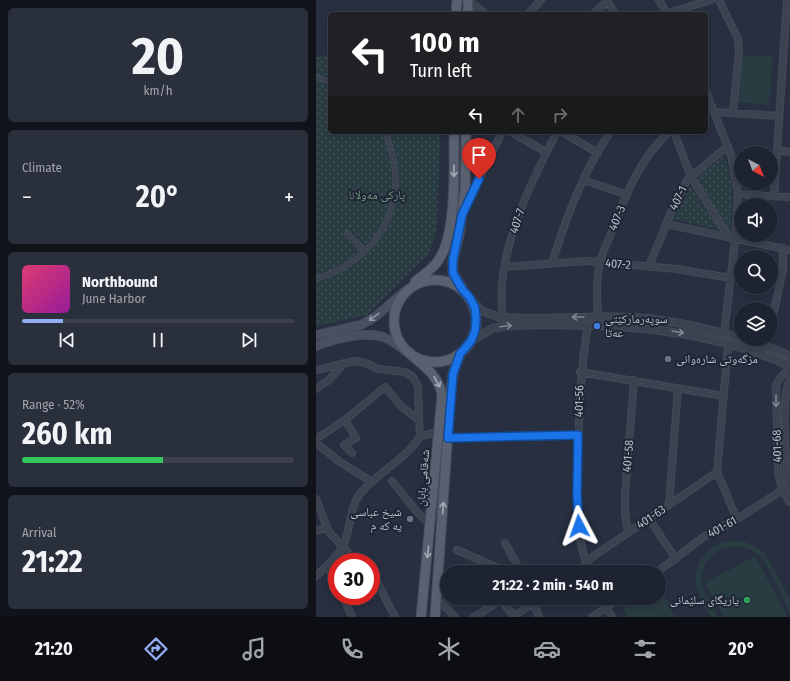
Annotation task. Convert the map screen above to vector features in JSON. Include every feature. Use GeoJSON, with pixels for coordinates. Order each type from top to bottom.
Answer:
{"type":"FeatureCollection","features":[{"type":"Feature","properties":{"kind":"main road"},"geometry":{"type":"LineString","coordinates":[[456,0],[456,12]]}},
{"type":"Feature","properties":{"kind":"main road"},"geometry":{"type":"LineString","coordinates":[[468,0],[468,12]]}},
{"type":"Feature","properties":{"kind":"main road"},"geometry":{"type":"LineString","coordinates":[[316,335],[361,324],[375,317],[433,267],[445,246],[453,194],[454,134]]}},
{"type":"Feature","properties":{"kind":"main road"},"geometry":{"type":"LineString","coordinates":[[316,346],[354,336],[372,335],[391,341],[409,353],[430,362],[451,359],[460,354],[471,341],[475,331],[475,308],[453,273],[462,215],[466,134]]}},
{"type":"Feature","properties":{"kind":"main road"},"geometry":{"type":"LineString","coordinates":[[409,353],[396,337],[394,328],[395,309],[404,292],[422,282],[433,280],[443,280],[462,289]]}},
{"type":"Feature","properties":{"kind":"main road","name":"شەقامی بابان"},"geometry":{"type":"LineString","coordinates":[[409,353],[429,370],[440,386],[442,403],[421,617]]}},
{"type":"Feature","properties":{"kind":"main road","name":"شەقامی بابان"},"geometry":{"type":"LineString","coordinates":[[435,617],[452,381],[460,354]]}},
{"type":"Feature","properties":{"kind":"street"},"geometry":{"type":"LineString","coordinates":[[468,0],[483,12]]}},
{"type":"Feature","properties":{"kind":"street"},"geometry":{"type":"LineString","coordinates":[[530,12],[541,0]]}},
{"type":"Feature","properties":{"kind":"street"},"geometry":{"type":"LineString","coordinates":[[595,12],[607,0],[614,12]]}},
{"type":"Feature","properties":{"kind":"street"},"geometry":{"type":"LineString","coordinates":[[659,0],[665,12]]}},
{"type":"Feature","properties":{"kind":"street"},"geometry":{"type":"LineString","coordinates":[[672,12],[711,0]]}},
{"type":"Feature","properties":{"kind":"street"},"geometry":{"type":"LineString","coordinates":[[719,0],[738,38],[739,51],[733,112]]}},
{"type":"Feature","properties":{"kind":"street"},"geometry":{"type":"LineString","coordinates":[[777,146],[787,0]]}},
{"type":"Feature","properties":{"kind":"street"},"geometry":{"type":"LineString","coordinates":[[316,77],[328,81]]}},
{"type":"Feature","properties":{"kind":"street"},"geometry":{"type":"LineString","coordinates":[[708,96],[728,146],[738,198]]}},
{"type":"Feature","properties":{"kind":"street"},"geometry":{"type":"LineString","coordinates":[[715,112],[779,116]]}},
{"type":"Feature","properties":{"kind":"street"},"geometry":{"type":"LineString","coordinates":[[316,279],[333,273],[352,263],[365,252],[381,232],[390,212],[395,191],[396,170],[392,149],[386,134]]}},
{"type":"Feature","properties":{"kind":"street"},"geometry":{"type":"LineString","coordinates":[[462,215],[501,134]]}},
{"type":"Feature","properties":{"kind":"street"},"geometry":{"type":"LineString","coordinates":[[514,134],[546,152]]}},
{"type":"Feature","properties":{"kind":"street","name":"407-7"},"geometry":{"type":"LineString","coordinates":[[502,317],[502,285],[514,225],[526,193],[556,134]]}},
{"type":"Feature","properties":{"kind":"street"},"geometry":{"type":"LineString","coordinates":[[565,134],[598,153]]}},
{"type":"Feature","properties":{"kind":"street"},"geometry":{"type":"LineString","coordinates":[[552,263],[566,217],[609,134]]}},
{"type":"Feature","properties":{"kind":"street","name":"407-3"},"geometry":{"type":"LineString","coordinates":[[598,317],[597,295],[600,262],[627,195],[650,154],[660,140],[668,134]]}},
{"type":"Feature","properties":{"kind":"street"},"geometry":{"type":"LineString","coordinates":[[675,134],[690,177],[728,236]]}},
{"type":"Feature","properties":{"kind":"street","name":"407-1"},"geometry":{"type":"LineString","coordinates":[[649,266],[666,224],[690,177],[728,146]]}},
{"type":"Feature","properties":{"kind":"street"},"geometry":{"type":"LineString","coordinates":[[778,150],[790,152]]}},
{"type":"Feature","properties":{"kind":"street"},"geometry":{"type":"LineString","coordinates":[[584,180],[627,195]]}},
{"type":"Feature","properties":{"kind":"street"},"geometry":{"type":"LineString","coordinates":[[774,190],[774,196]]}},
{"type":"Feature","properties":{"kind":"street"},"geometry":{"type":"LineString","coordinates":[[738,194],[790,197]]}},
{"type":"Feature","properties":{"kind":"street"},"geometry":{"type":"LineString","coordinates":[[666,224],[734,237]]}},
{"type":"Feature","properties":{"kind":"street"},"geometry":{"type":"LineString","coordinates":[[347,233],[365,252]]}},
{"type":"Feature","properties":{"kind":"street"},"geometry":{"type":"LineString","coordinates":[[724,334],[735,242]]}},
{"type":"Feature","properties":{"kind":"street"},"geometry":{"type":"LineString","coordinates":[[757,242],[790,250]]}},
{"type":"Feature","properties":{"kind":"street"},"geometry":{"type":"LineString","coordinates":[[776,302],[783,269],[783,248]]}},
{"type":"Feature","properties":{"kind":"street","name":"407-2"},"geometry":{"type":"LineString","coordinates":[[505,267],[552,263],[600,262],[677,269],[731,278]]}},
{"type":"Feature","properties":{"kind":"street"},"geometry":{"type":"LineString","coordinates":[[470,298],[482,311],[502,317],[598,317],[658,320],[734,337]]}},
{"type":"Feature","properties":{"kind":"street"},"geometry":{"type":"LineString","coordinates":[[471,341],[493,328],[504,326],[620,326],[670,331],[697,336],[766,355],[790,367]]}},
{"type":"Feature","properties":{"kind":"street","name":"401-56"},"geometry":{"type":"LineString","coordinates":[[586,565],[580,541],[577,496],[580,372],[588,326]]}},
{"type":"Feature","properties":{"kind":"street"},"geometry":{"type":"LineString","coordinates":[[728,345],[717,472],[737,519]]}},
{"type":"Feature","properties":{"kind":"street"},"geometry":{"type":"LineString","coordinates":[[774,346],[790,356]]}},
{"type":"Feature","properties":{"kind":"street"},"geometry":{"type":"LineString","coordinates":[[316,389],[329,380],[344,362]]}},
{"type":"Feature","properties":{"kind":"street"},"geometry":{"type":"LineString","coordinates":[[316,370],[344,362],[360,362],[378,369],[400,370],[409,374],[416,382],[419,390],[420,436],[410,450],[372,482],[357,498],[343,546],[327,566],[316,576]]}},
{"type":"Feature","properties":{"kind":"street","name":"401-68"},"geometry":{"type":"LineString","coordinates":[[790,367],[776,385],[778,472],[782,490],[790,501]]}},
{"type":"Feature","properties":{"kind":"street"},"geometry":{"type":"LineString","coordinates":[[580,372],[724,396]]}},
{"type":"Feature","properties":{"kind":"street","name":"401-58"},"geometry":{"type":"LineString","coordinates":[[628,533],[625,513],[625,495],[634,380]]}},
{"type":"Feature","properties":{"kind":"street","name":"401-68"},"geometry":{"type":"LineString","coordinates":[[790,380],[786,387],[785,426],[790,501]]}},
{"type":"Feature","properties":{"kind":"street"},"geometry":{"type":"LineString","coordinates":[[316,439],[345,420],[385,387],[401,406],[419,420]]}},
{"type":"Feature","properties":{"kind":"street"},"geometry":{"type":"LineString","coordinates":[[669,505],[678,388]]}},
{"type":"Feature","properties":{"kind":"street"},"geometry":{"type":"LineString","coordinates":[[345,420],[356,438],[344,445],[352,453]]}},
{"type":"Feature","properties":{"kind":"street"},"geometry":{"type":"LineString","coordinates":[[420,436],[439,432]]}},
{"type":"Feature","properties":{"kind":"street"},"geometry":{"type":"LineString","coordinates":[[448,438],[578,435]]}},
{"type":"Feature","properties":{"kind":"street"},"geometry":{"type":"LineString","coordinates":[[316,443],[340,462],[372,482]]}},
{"type":"Feature","properties":{"kind":"street","name":"401-63"},"geometry":{"type":"LineString","coordinates":[[585,562],[717,472]]}},
{"type":"Feature","properties":{"kind":"street"},"geometry":{"type":"LineString","coordinates":[[392,481],[430,526]]}},
{"type":"Feature","properties":{"kind":"street","name":"401-61"},"geometry":{"type":"LineString","coordinates":[[666,566],[705,536],[737,519],[789,486]]}},
{"type":"Feature","properties":{"kind":"street"},"geometry":{"type":"LineString","coordinates":[[316,499],[329,532],[349,553]]}},
{"type":"Feature","properties":{"kind":"street"},"geometry":{"type":"LineString","coordinates":[[649,519],[676,559]]}},
{"type":"Feature","properties":{"kind":"street"},"geometry":{"type":"LineString","coordinates":[[316,531],[327,527]]}},
{"type":"Feature","properties":{"kind":"street"},"geometry":{"type":"LineString","coordinates":[[505,543],[517,565]]}},
{"type":"Feature","properties":{"kind":"street"},"geometry":{"type":"LineString","coordinates":[[457,550],[491,565]]}},
{"type":"Feature","properties":{"kind":"street"},"geometry":{"type":"LineString","coordinates":[[380,588],[395,617]]}},
{"type":"Feature","properties":{"kind":"street"},"geometry":{"type":"LineString","coordinates":[[436,598],[456,617]]}},
{"type":"Feature","properties":{"kind":"street"},"geometry":{"type":"LineString","coordinates":[[347,605],[352,617]]}},
{"type":"Feature","properties":{"kind":"street"},"geometry":{"type":"LineString","coordinates":[[474,617],[493,605]]}},
{"type":"Feature","properties":{"kind":"street"},"geometry":{"type":"LineString","coordinates":[[504,605],[513,616],[528,605]]}},
{"type":"Feature","properties":{"kind":"street"},"geometry":{"type":"LineString","coordinates":[[534,605],[539,617]]}},
{"type":"Feature","properties":{"kind":"street"},"geometry":{"type":"LineString","coordinates":[[605,605],[612,617]]}},
{"type":"Feature","properties":{"kind":"street"},"geometry":{"type":"LineString","coordinates":[[592,617],[610,605]]}},
{"type":"Feature","properties":{"kind":"green space","name":"پارکی مەولانا"},"geometry":{"type":"Polygon","coordinates":[[[328,54],[328,134],[440,134],[437,229],[429,253],[367,315],[316,326],[316,57],[328,54]]]}},
{"type":"Feature","properties":{"kind":"green space"},"geometry":{"type":"Polygon","coordinates":[[[742,55],[773,57],[769,105],[738,102],[742,55]]]}},
{"type":"Feature","properties":{"kind":"green space"},"geometry":{"type":"Polygon","coordinates":[[[724,156],[732,185],[730,232],[696,178],[724,156]]]}},
{"type":"Feature","properties":{"kind":"green space"},"geometry":{"type":"Polygon","coordinates":[[[690,186],[720,230],[673,219],[690,186]]]}},
{"type":"Feature","properties":{"kind":"green space"},"geometry":{"type":"Polygon","coordinates":[[[729,541],[746,542],[758,548],[765,554],[790,599],[790,613],[771,573],[762,559],[749,549],[731,547],[714,554],[708,560],[704,568],[702,578],[703,588],[718,617],[710,617],[701,600],[695,581],[698,565],[707,552],[721,543],[729,541]]]}},
{"type":"Feature","properties":{"kind":"green space","name":"یاریگای سلێمانی"},"geometry":{"type":"Polygon","coordinates":[[[755,556],[788,617],[724,617],[705,583],[755,556]]]}},
{"type":"Feature","properties":{"kind":"green space"},"geometry":{"type":"Polygon","coordinates":[[[666,599],[675,617],[627,617],[623,609],[631,605],[666,605],[666,599]]]}},
{"type":"Feature","properties":{"kind":"place","name":"سوپەرمارکێتی عەتا"},"geometry":{"type":"Point","coordinates":[597,326]}},
{"type":"Feature","properties":{"kind":"place","name":"مزگەوتی شارەوانی"},"geometry":{"type":"Point","coordinates":[668,359]}},
{"type":"Feature","properties":{"kind":"place","name":"شیخ عباسی یه که م"},"geometry":{"type":"Point","coordinates":[410,519]}},
{"type":"Feature","properties":{"kind":"place","name":"یاریگای سلێمانی"},"geometry":{"type":"Point","coordinates":[747,600]}},
{"type":"Feature","properties":{"kind":"route"},"geometry":{"type":"LineString","coordinates":[[479,179],[462,215],[453,260],[453,273],[475,308],[476,320],[475,331],[471,341],[460,354],[453,374],[448,438],[578,435],[577,496],[579,526]]}}]}
